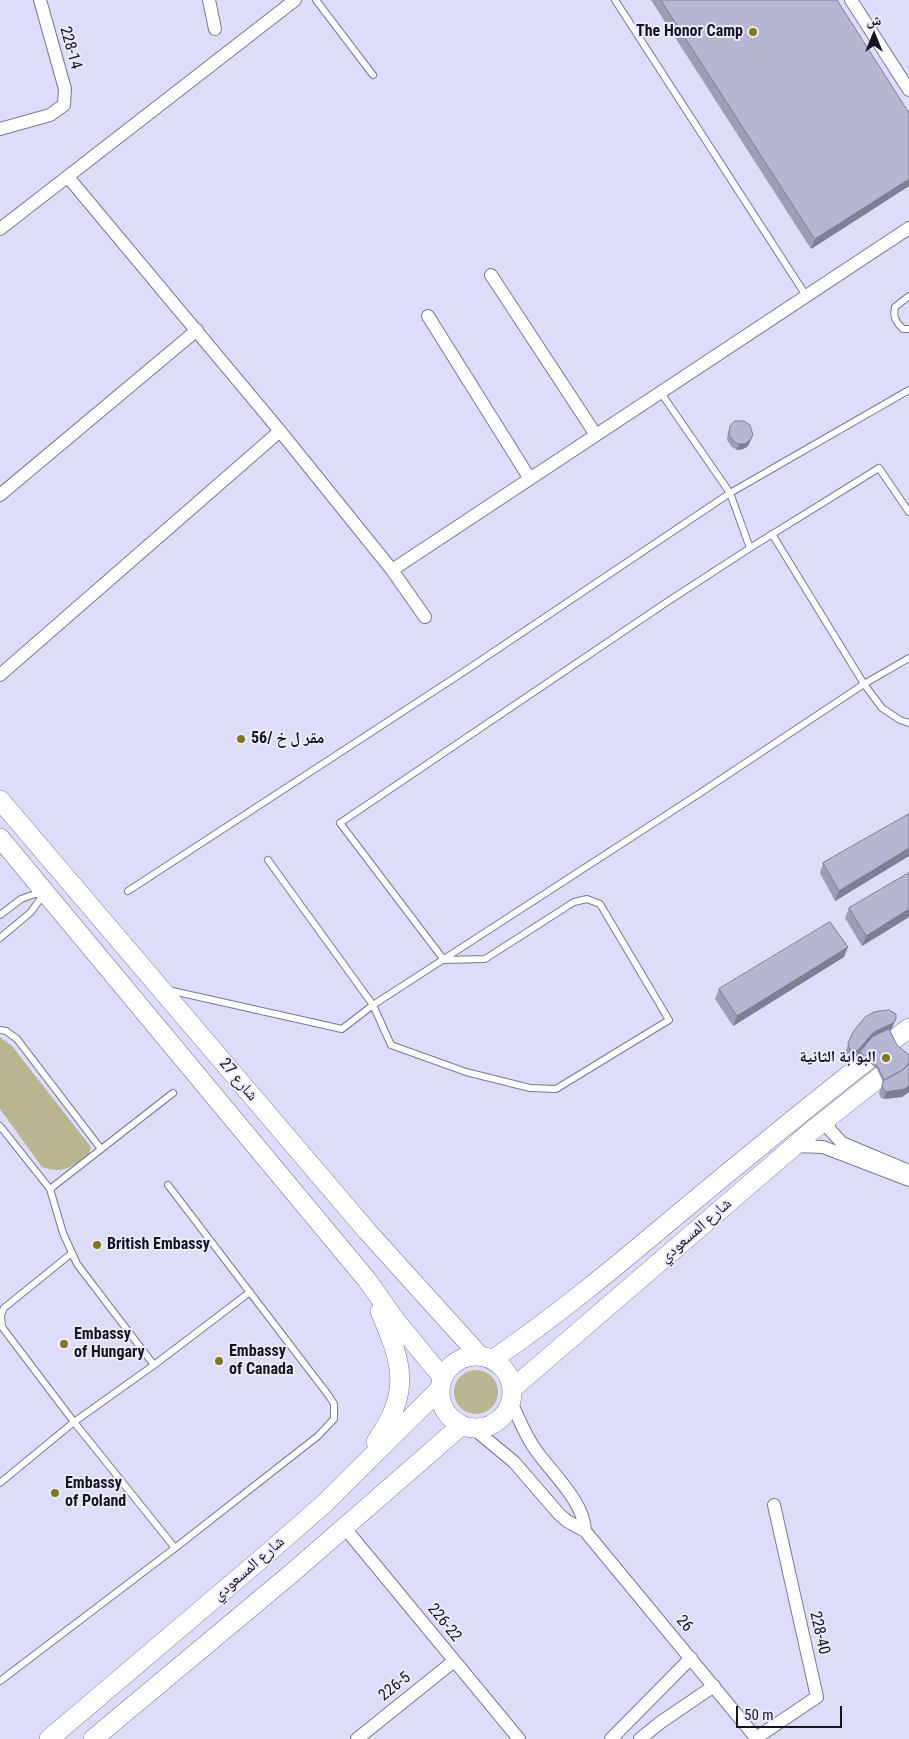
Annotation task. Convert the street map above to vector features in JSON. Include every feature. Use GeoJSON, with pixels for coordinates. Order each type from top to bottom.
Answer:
{"type":"FeatureCollection","features":[{"type":"Feature","properties":{"kind":"main road","name":"شارع 27"},"geometry":{"type":"LineString","coordinates":[[0,800],[367,1231],[486,1358]]}},
{"type":"Feature","properties":{"kind":"main road","name":"شارع 27"},"geometry":{"type":"LineString","coordinates":[[0,838],[367,1280],[442,1383]]}},
{"type":"Feature","properties":{"kind":"main road"},"geometry":{"type":"LineString","coordinates":[[45,892],[63,875]]}},
{"type":"Feature","properties":{"kind":"main road"},"geometry":{"type":"LineString","coordinates":[[892,1041],[909,1028]]}},
{"type":"Feature","properties":{"kind":"main road","name":"شارع المسعودي"},"geometry":{"type":"LineString","coordinates":[[486,1358],[523,1338],[584,1293],[868,1060]]}},
{"type":"Feature","properties":{"kind":"main road","name":"شارع المسعودي"},"geometry":{"type":"LineString","coordinates":[[512,1395],[795,1146],[881,1076]]}},
{"type":"Feature","properties":{"kind":"main road"},"geometry":{"type":"LineString","coordinates":[[354,1474],[392,1416],[399,1397],[399,1365],[395,1346],[367,1280]]}},
{"type":"Feature","properties":{"kind":"main road"},"geometry":{"type":"LineString","coordinates":[[469,1357],[486,1358],[502,1367],[509,1377],[512,1395],[506,1413],[497,1421],[486,1427],[468,1426],[453,1419],[445,1410],[441,1400],[442,1383],[449,1368],[458,1361],[469,1357]]}},
{"type":"Feature","properties":{"kind":"main road","name":"شارع المسعودي"},"geometry":{"type":"LineString","coordinates":[[49,1739],[268,1553],[354,1474],[442,1383]]}},
{"type":"Feature","properties":{"kind":"main road","name":"شارع المسعودي"},"geometry":{"type":"LineString","coordinates":[[98,1738],[344,1527],[468,1426]]}},
{"type":"Feature","properties":{"kind":"street","name":"228-14"},"geometry":{"type":"LineString","coordinates":[[0,129],[50,115],[64,105],[64,89],[40,0]]}},
{"type":"Feature","properties":{"kind":"street"},"geometry":{"type":"LineString","coordinates":[[209,0],[215,29]]}},
{"type":"Feature","properties":{"kind":"street"},"geometry":{"type":"LineString","coordinates":[[0,229],[295,0]]}},
{"type":"Feature","properties":{"kind":"street"},"geometry":{"type":"LineString","coordinates":[[851,0],[909,90]]}},
{"type":"Feature","properties":{"kind":"street"},"geometry":{"type":"LineString","coordinates":[[68,177],[280,431],[392,570],[425,617]]}},
{"type":"Feature","properties":{"kind":"street"},"geometry":{"type":"LineString","coordinates":[[392,570],[909,228]]}},
{"type":"Feature","properties":{"kind":"street"},"geometry":{"type":"LineString","coordinates":[[491,275],[596,436]]}},
{"type":"Feature","properties":{"kind":"street"},"geometry":{"type":"LineString","coordinates":[[428,316],[530,479]]}},
{"type":"Feature","properties":{"kind":"street"},"geometry":{"type":"LineString","coordinates":[[0,495],[197,330]]}},
{"type":"Feature","properties":{"kind":"street"},"geometry":{"type":"LineString","coordinates":[[0,675],[280,431]]}},
{"type":"Feature","properties":{"kind":"street"},"geometry":{"type":"LineString","coordinates":[[827,1119],[830,1130],[842,1143],[909,1171]]}},
{"type":"Feature","properties":{"kind":"street"},"geometry":{"type":"LineString","coordinates":[[795,1146],[814,1146],[832,1150],[909,1180]]}},
{"type":"Feature","properties":{"kind":"street"},"geometry":{"type":"LineString","coordinates":[[512,1395],[534,1448],[583,1515],[585,1531]]}},
{"type":"Feature","properties":{"kind":"street"},"geometry":{"type":"LineString","coordinates":[[468,1426],[514,1462],[559,1514],[585,1531]]}},
{"type":"Feature","properties":{"kind":"street","name":"228-40"},"geometry":{"type":"LineString","coordinates":[[757,1738],[817,1697],[774,1505]]}},
{"type":"Feature","properties":{"kind":"street","name":"226-22"},"geometry":{"type":"LineString","coordinates":[[344,1527],[519,1739]]}},
{"type":"Feature","properties":{"kind":"street","name":"26"},"geometry":{"type":"LineString","coordinates":[[585,1531],[757,1738]]}},
{"type":"Feature","properties":{"kind":"street"},"geometry":{"type":"LineString","coordinates":[[611,1739],[691,1658]]}},
{"type":"Feature","properties":{"kind":"street","name":"226-5"},"geometry":{"type":"LineString","coordinates":[[357,1739],[454,1661]]}},
{"type":"Feature","properties":{"kind":"street"},"geometry":{"type":"LineString","coordinates":[[640,1739],[660,1722],[714,1686]]}},
{"type":"Feature","properties":{"kind":"lane"},"geometry":{"type":"LineString","coordinates":[[316,0],[373,75]]}},
{"type":"Feature","properties":{"kind":"lane"},"geometry":{"type":"LineString","coordinates":[[615,0],[807,297]]}},
{"type":"Feature","properties":{"kind":"lane"},"geometry":{"type":"LineString","coordinates":[[909,296],[895,307],[894,313],[895,321],[903,329],[909,329]]}},
{"type":"Feature","properties":{"kind":"lane"},"geometry":{"type":"LineString","coordinates":[[128,891],[465,670],[730,493],[909,390]]}},
{"type":"Feature","properties":{"kind":"lane"},"geometry":{"type":"LineString","coordinates":[[661,393],[730,493],[750,548]]}},
{"type":"Feature","properties":{"kind":"lane"},"geometry":{"type":"LineString","coordinates":[[444,960],[340,823],[750,548],[879,468],[909,512]]}},
{"type":"Feature","properties":{"kind":"lane"},"geometry":{"type":"LineString","coordinates":[[772,534],[864,684],[882,708],[900,720],[909,723]]}},
{"type":"Feature","properties":{"kind":"lane"},"geometry":{"type":"LineString","coordinates":[[159,988],[342,1029],[373,1006],[864,684],[909,658]]}},
{"type":"Feature","properties":{"kind":"lane"},"geometry":{"type":"LineString","coordinates":[[268,860],[373,1006],[391,1045],[444,1065],[530,1088],[556,1089],[669,1020],[600,904],[587,899],[574,902],[485,959],[444,960]]}},
{"type":"Feature","properties":{"kind":"lane"},"geometry":{"type":"LineString","coordinates":[[0,915],[28,895],[45,892]]}},
{"type":"Feature","properties":{"kind":"lane"},"geometry":{"type":"LineString","coordinates":[[0,938],[32,912],[45,892]]}},
{"type":"Feature","properties":{"kind":"lane"},"geometry":{"type":"LineString","coordinates":[[0,1030],[6,1031],[17,1039],[101,1149]]}},
{"type":"Feature","properties":{"kind":"lane"},"geometry":{"type":"LineString","coordinates":[[50,1189],[173,1093]]}},
{"type":"Feature","properties":{"kind":"lane"},"geometry":{"type":"LineString","coordinates":[[0,1126],[50,1189],[63,1233],[77,1264],[154,1365]]}},
{"type":"Feature","properties":{"kind":"lane"},"geometry":{"type":"LineString","coordinates":[[0,1681],[318,1436],[334,1419],[334,1404],[329,1396],[168,1185]]}},
{"type":"Feature","properties":{"kind":"lane"},"geometry":{"type":"LineString","coordinates":[[72,1253],[4,1308],[1,1315],[2,1327],[74,1422],[175,1548]]}},
{"type":"Feature","properties":{"kind":"lane"},"geometry":{"type":"LineString","coordinates":[[0,1483],[74,1422],[154,1365],[250,1292]]}},
{"type":"Feature","properties":{"kind":"shaded area"},"geometry":{"type":"Polygon","coordinates":[[[0,1037],[12,1046],[91,1147],[89,1154],[67,1168],[56,1170],[42,1167],[0,1109],[0,1037]]]}},
{"type":"Feature","properties":{"kind":"shaded area"},"geometry":{"type":"Polygon","coordinates":[[[476,1370],[488,1374],[494,1380],[498,1392],[494,1404],[488,1410],[476,1414],[464,1410],[458,1404],[454,1392],[458,1380],[464,1374],[476,1370]]]}},
{"type":"Feature","properties":{"kind":"building"},"geometry":{"type":"Polygon","coordinates":[[[661,0],[837,0],[909,113],[909,179],[815,239],[661,0]]]}},
{"type":"Feature","properties":{"kind":"building"},"geometry":{"type":"Polygon","coordinates":[[[735,421],[744,421],[750,425],[753,435],[745,444],[734,442],[729,435],[730,426],[735,421]]]}},
{"type":"Feature","properties":{"kind":"building"},"geometry":{"type":"Polygon","coordinates":[[[909,814],[909,848],[839,891],[823,863],[909,814]]]}},
{"type":"Feature","properties":{"kind":"building"},"geometry":{"type":"Polygon","coordinates":[[[909,873],[909,909],[866,936],[849,908],[909,873]]]}},
{"type":"Feature","properties":{"kind":"building"},"geometry":{"type":"Polygon","coordinates":[[[830,922],[848,947],[737,1016],[719,989],[830,922]]]}},
{"type":"Feature","properties":{"kind":"building"},"geometry":{"type":"Polygon","coordinates":[[[889,1010],[896,1014],[896,1019],[893,1023],[874,1032],[858,1050],[853,1051],[849,1048],[848,1043],[853,1032],[865,1017],[874,1012],[889,1010]]]}},
{"type":"Feature","properties":{"kind":"building","name":"البوابة الثانية"},"geometry":{"type":"Polygon","coordinates":[[[889,1029],[897,1045],[909,1055],[909,1063],[904,1069],[884,1080],[878,1067],[860,1052],[872,1037],[889,1029]]]}},
{"type":"Feature","properties":{"kind":"building"},"geometry":{"type":"Polygon","coordinates":[[[909,1063],[909,1086],[904,1089],[886,1092],[882,1086],[883,1081],[904,1069],[909,1063]]]}},
{"type":"Feature","properties":{"kind":"place","name":"The Honor Camp"},"geometry":{"type":"Point","coordinates":[753,32]}},
{"type":"Feature","properties":{"kind":"place","name":"مقر ل خ /56"},"geometry":{"type":"Point","coordinates":[241,739]}},
{"type":"Feature","properties":{"kind":"place","name":"البوابة الثانية"},"geometry":{"type":"Point","coordinates":[886,1058]}},
{"type":"Feature","properties":{"kind":"place","name":"British Embassy"},"geometry":{"type":"Point","coordinates":[97,1245]}},
{"type":"Feature","properties":{"kind":"place","name":"Embassy of Hungary"},"geometry":{"type":"Point","coordinates":[64,1344]}},
{"type":"Feature","properties":{"kind":"place","name":"Embassy of Canada"},"geometry":{"type":"Point","coordinates":[219,1361]}},
{"type":"Feature","properties":{"kind":"place","name":"Embassy of Poland"},"geometry":{"type":"Point","coordinates":[55,1493]}}]}
